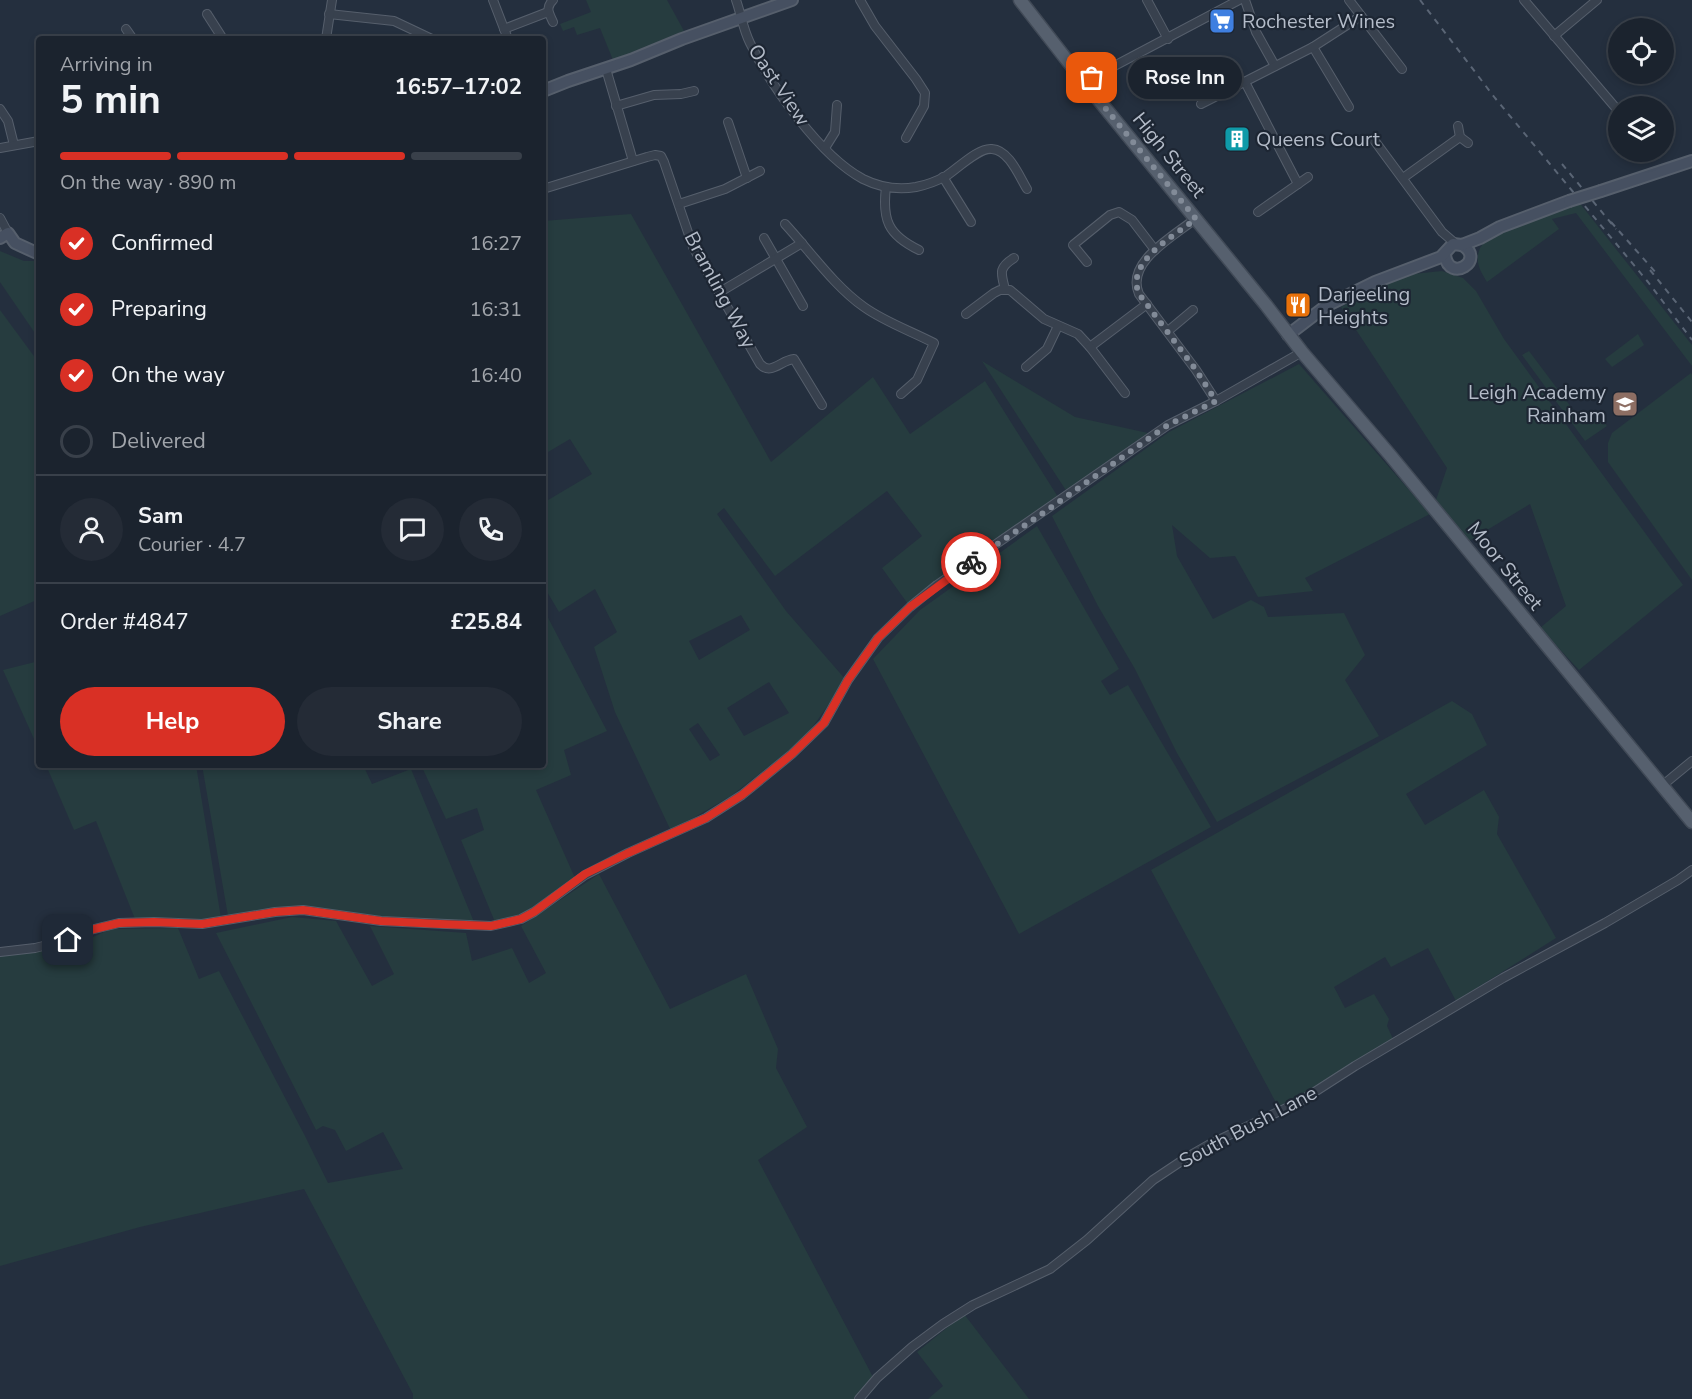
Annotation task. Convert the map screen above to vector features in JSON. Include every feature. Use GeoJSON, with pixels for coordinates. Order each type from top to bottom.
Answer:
{"type":"FeatureCollection","features":[{"type":"Feature","properties":{"kind":"main road","name":"High Street"},"geometry":{"type":"LineString","coordinates":[[1020,0],[1288,335]]}},
{"type":"Feature","properties":{"kind":"main road","name":"Moor Street"},"geometry":{"type":"LineString","coordinates":[[1288,335],[1390,455],[1692,822]]}},
{"type":"Feature","properties":{"kind":"street"},"geometry":{"type":"LineString","coordinates":[[326,36],[332,0]]}},
{"type":"Feature","properties":{"kind":"street"},"geometry":{"type":"LineString","coordinates":[[493,0],[507,36]]}},
{"type":"Feature","properties":{"kind":"street"},"geometry":{"type":"LineString","coordinates":[[553,0],[548,4],[548,12],[553,22]]}},
{"type":"Feature","properties":{"kind":"street","name":"Oast View"},"geometry":{"type":"LineString","coordinates":[[736,0],[751,45],[769,76],[805,126],[853,173],[886,187],[915,187],[943,177],[977,154],[993,149],[999,150],[1007,158],[1027,189]]}},
{"type":"Feature","properties":{"kind":"street"},"geometry":{"type":"LineString","coordinates":[[546,90],[792,0]]}},
{"type":"Feature","properties":{"kind":"street"},"geometry":{"type":"LineString","coordinates":[[860,0],[875,26],[925,93],[924,106],[906,138]]}},
{"type":"Feature","properties":{"kind":"street"},"geometry":{"type":"LineString","coordinates":[[1147,0],[1168,39]]}},
{"type":"Feature","properties":{"kind":"street"},"geometry":{"type":"LineString","coordinates":[[1084,82],[1239,0]]}},
{"type":"Feature","properties":{"kind":"street"},"geometry":{"type":"LineString","coordinates":[[1245,0],[1256,32],[1275,66]]}},
{"type":"Feature","properties":{"kind":"street"},"geometry":{"type":"LineString","coordinates":[[1349,0],[1402,69]]}},
{"type":"Feature","properties":{"kind":"street"},"geometry":{"type":"LineString","coordinates":[[1524,0],[1608,98]]}},
{"type":"Feature","properties":{"kind":"street"},"geometry":{"type":"LineString","coordinates":[[1554,36],[1597,0]]}},
{"type":"Feature","properties":{"kind":"street"},"geometry":{"type":"LineString","coordinates":[[504,29],[548,12]]}},
{"type":"Feature","properties":{"kind":"street"},"geometry":{"type":"LineString","coordinates":[[207,14],[221,36]]}},
{"type":"Feature","properties":{"kind":"street"},"geometry":{"type":"LineString","coordinates":[[329,14],[394,21],[421,36]]}},
{"type":"Feature","properties":{"kind":"street"},"geometry":{"type":"LineString","coordinates":[[1201,104],[1313,47],[1361,16]]}},
{"type":"Feature","properties":{"kind":"street"},"geometry":{"type":"LineString","coordinates":[[126,29],[131,36]]}},
{"type":"Feature","properties":{"kind":"street"},"geometry":{"type":"LineString","coordinates":[[1313,47],[1349,107]]}},
{"type":"Feature","properties":{"kind":"street"},"geometry":{"type":"LineString","coordinates":[[606,69],[633,161]]}},
{"type":"Feature","properties":{"kind":"street"},"geometry":{"type":"LineString","coordinates":[[1245,82],[1298,184]]}},
{"type":"Feature","properties":{"kind":"street"},"geometry":{"type":"LineString","coordinates":[[616,106],[654,95],[694,91]]}},
{"type":"Feature","properties":{"kind":"street","name":"Oast View"},"geometry":{"type":"LineString","coordinates":[[825,148],[835,132],[837,105]]}},
{"type":"Feature","properties":{"kind":"street"},"geometry":{"type":"LineString","coordinates":[[0,110],[8,121],[14,145]]}},
{"type":"Feature","properties":{"kind":"street"},"geometry":{"type":"LineString","coordinates":[[728,122],[747,178]]}},
{"type":"Feature","properties":{"kind":"street"},"geometry":{"type":"LineString","coordinates":[[1458,126],[1460,137],[1467,143]]}},
{"type":"Feature","properties":{"kind":"street"},"geometry":{"type":"LineString","coordinates":[[1402,178],[1460,137]]}},
{"type":"Feature","properties":{"kind":"street"},"geometry":{"type":"LineString","coordinates":[[1374,140],[1442,232],[1462,247],[1469,260],[1460,269],[1425,265]]}},
{"type":"Feature","properties":{"kind":"street"},"geometry":{"type":"LineString","coordinates":[[0,148],[36,141]]}},
{"type":"Feature","properties":{"kind":"street","name":"Bramling Way"},"geometry":{"type":"LineString","coordinates":[[546,188],[633,161],[655,155],[661,156],[693,247],[763,367],[770,369],[786,360],[794,359],[822,405]]}},
{"type":"Feature","properties":{"kind":"street"},"geometry":{"type":"LineString","coordinates":[[1288,335],[1326,306],[1403,270],[1425,265],[1445,254],[1450,246],[1462,247],[1500,227],[1569,201],[1692,161]]}},
{"type":"Feature","properties":{"kind":"street"},"geometry":{"type":"LineString","coordinates":[[679,204],[725,189],[760,171]]}},
{"type":"Feature","properties":{"kind":"street"},"geometry":{"type":"LineString","coordinates":[[943,177],[971,222]]}},
{"type":"Feature","properties":{"kind":"street"},"geometry":{"type":"LineString","coordinates":[[1258,212],[1308,177]]}},
{"type":"Feature","properties":{"kind":"street"},"geometry":{"type":"LineString","coordinates":[[886,187],[885,212],[889,226],[898,238],[919,250]]}},
{"type":"Feature","properties":{"kind":"street"},"geometry":{"type":"LineString","coordinates":[[1087,262],[1073,245],[1110,215],[1119,212],[1132,220],[1155,250]]}},
{"type":"Feature","properties":{"kind":"street"},"geometry":{"type":"LineString","coordinates":[[0,218],[4,236],[36,253]]}},
{"type":"Feature","properties":{"kind":"street"},"geometry":{"type":"LineString","coordinates":[[1196,219],[1143,261],[1136,278],[1137,288],[1216,401]]}},
{"type":"Feature","properties":{"kind":"street"},"geometry":{"type":"LineString","coordinates":[[785,224],[856,302],[885,320],[934,343],[917,380],[901,394]]}},
{"type":"Feature","properties":{"kind":"street"},"geometry":{"type":"LineString","coordinates":[[1442,232],[1446,263],[1452,268]]}},
{"type":"Feature","properties":{"kind":"street"},"geometry":{"type":"LineString","coordinates":[[764,238],[803,306]]}},
{"type":"Feature","properties":{"kind":"street"},"geometry":{"type":"LineString","coordinates":[[720,292],[802,243]]}},
{"type":"Feature","properties":{"kind":"street"},"geometry":{"type":"LineString","coordinates":[[1005,290],[1001,272],[1005,264],[1014,258]]}},
{"type":"Feature","properties":{"kind":"street"},"geometry":{"type":"LineString","coordinates":[[966,314],[994,293],[1005,290],[1014,292],[1044,319],[1078,334],[1125,393]]}},
{"type":"Feature","properties":{"kind":"street"},"geometry":{"type":"LineString","coordinates":[[1090,347],[1147,304]]}},
{"type":"Feature","properties":{"kind":"street"},"geometry":{"type":"LineString","coordinates":[[1168,331],[1193,310]]}},
{"type":"Feature","properties":{"kind":"street"},"geometry":{"type":"LineString","coordinates":[[1026,367],[1043,355],[1058,326]]}},
{"type":"Feature","properties":{"kind":"street"},"geometry":{"type":"LineString","coordinates":[[0,952],[46,946],[68,940],[86,931],[119,923],[202,924],[275,912],[303,910],[381,921],[501,925],[521,919],[585,874],[706,818],[742,795],[792,754],[824,723],[848,680],[878,638],[910,607],[964,566],[1168,425],[1216,401],[1302,352]]}},
{"type":"Feature","properties":{"kind":"street"},"geometry":{"type":"LineString","coordinates":[[1663,785],[1692,761]]}},
{"type":"Feature","properties":{"kind":"street","name":"South Bush Lane"},"geometry":{"type":"LineString","coordinates":[[859,1399],[877,1378],[912,1347],[973,1305],[1050,1269],[1087,1240],[1153,1180],[1189,1156],[1299,1102],[1354,1066],[1503,978],[1605,924],[1692,870]]}},
{"type":"Feature","properties":{"kind":"green space"},"geometry":{"type":"Polygon","coordinates":[[[586,0],[667,0],[684,31],[613,60],[600,28],[577,35],[574,27],[563,31],[560,24],[591,12],[586,0]]]}},
{"type":"Feature","properties":{"kind":"green space"},"geometry":{"type":"Polygon","coordinates":[[[1578,201],[1692,345],[1692,366],[1576,213],[1552,219],[1559,229],[1487,282],[1478,263],[1479,251],[1484,243],[1507,227],[1578,201]]]}},
{"type":"Feature","properties":{"kind":"green space"},"geometry":{"type":"Polygon","coordinates":[[[631,214],[771,462],[873,377],[910,434],[985,381],[1058,497],[949,572],[908,604],[882,568],[922,536],[887,491],[775,576],[724,508],[717,514],[786,611],[846,680],[804,739],[731,796],[671,831],[615,712],[594,647],[617,632],[595,589],[559,612],[546,590],[546,501],[592,474],[570,439],[546,453],[546,221],[631,214]],[[741,615],[689,641],[699,660],[750,630],[741,615]],[[769,682],[727,708],[744,736],[789,713],[769,682]],[[698,723],[689,729],[710,761],[720,755],[698,723]]]}},
{"type":"Feature","properties":{"kind":"green space"},"geometry":{"type":"Polygon","coordinates":[[[0,251],[24,261],[36,261],[36,335],[0,282],[0,251]]]}},
{"type":"Feature","properties":{"kind":"green space"},"geometry":{"type":"Polygon","coordinates":[[[1442,271],[1463,278],[1476,291],[1504,339],[1683,585],[1579,670],[1540,628],[1566,606],[1530,504],[1469,541],[1436,500],[1447,468],[1341,307],[1403,275],[1442,271]]]}},
{"type":"Feature","properties":{"kind":"green space"},"geometry":{"type":"Polygon","coordinates":[[[0,310],[36,359],[36,600],[0,616],[0,310]]]}},
{"type":"Feature","properties":{"kind":"green space"},"geometry":{"type":"Polygon","coordinates":[[[1638,334],[1644,345],[1612,367],[1605,359],[1638,334]]]}},
{"type":"Feature","properties":{"kind":"green space"},"geometry":{"type":"Polygon","coordinates":[[[1529,351],[1577,415],[1602,419],[1607,426],[1585,441],[1522,355],[1529,351]]]}},
{"type":"Feature","properties":{"kind":"green space"},"geometry":{"type":"Polygon","coordinates":[[[982,361],[1075,417],[1148,433],[1067,492],[982,361]]]}},
{"type":"Feature","properties":{"kind":"green space"},"geometry":{"type":"Polygon","coordinates":[[[1299,364],[1430,514],[1305,578],[1313,591],[1258,597],[1235,556],[1210,558],[1172,525],[1177,556],[1213,619],[1251,600],[1264,607],[1268,617],[1344,613],[1365,655],[1345,680],[1379,736],[1217,822],[1177,753],[1135,669],[1098,606],[1052,516],[1169,432],[1299,364]]]}},
{"type":"Feature","properties":{"kind":"green space"},"geometry":{"type":"Polygon","coordinates":[[[1691,373],[1692,580],[1608,462],[1608,443],[1612,433],[1691,373]]]}},
{"type":"Feature","properties":{"kind":"green space"},"geometry":{"type":"Polygon","coordinates":[[[1037,526],[1119,669],[1101,681],[1110,695],[1128,685],[1211,827],[1019,934],[873,659],[920,610],[1037,526]]]}},
{"type":"Feature","properties":{"kind":"green space"},"geometry":{"type":"Polygon","coordinates":[[[546,614],[607,731],[564,750],[571,775],[536,790],[575,878],[522,915],[495,922],[461,840],[484,830],[477,808],[446,819],[422,768],[546,768],[546,614]]]}},
{"type":"Feature","properties":{"kind":"green space"},"geometry":{"type":"Polygon","coordinates":[[[36,662],[36,743],[3,670],[36,662]]]}},
{"type":"Feature","properties":{"kind":"green space"},"geometry":{"type":"Polygon","coordinates":[[[1452,701],[1472,714],[1487,745],[1406,794],[1425,825],[1484,790],[1499,817],[1497,834],[1556,938],[1456,1001],[1428,948],[1391,967],[1385,957],[1334,987],[1345,1008],[1374,994],[1389,1019],[1387,1026],[1394,1041],[1280,1110],[1151,870],[1452,701]]]}},
{"type":"Feature","properties":{"kind":"green space"},"geometry":{"type":"Polygon","coordinates":[[[47,768],[196,768],[221,918],[204,921],[135,919],[96,821],[74,830],[47,768]]]}},
{"type":"Feature","properties":{"kind":"green space"},"geometry":{"type":"Polygon","coordinates":[[[203,768],[364,768],[372,784],[411,769],[474,922],[366,916],[303,906],[228,916],[203,768]]]}},
{"type":"Feature","properties":{"kind":"green space"},"geometry":{"type":"Polygon","coordinates":[[[599,874],[670,1009],[746,974],[778,1049],[776,1068],[807,1127],[758,1160],[873,1377],[854,1399],[413,1399],[413,1394],[304,1189],[140,1227],[0,1266],[0,956],[68,948],[111,929],[178,928],[199,979],[219,971],[328,1183],[403,1169],[383,1132],[346,1151],[335,1130],[323,1126],[316,1130],[216,933],[292,917],[336,921],[372,986],[394,974],[370,926],[466,933],[472,961],[512,948],[529,983],[546,973],[521,926],[599,874]]]}},
{"type":"Feature","properties":{"kind":"green space"},"geometry":{"type":"Polygon","coordinates":[[[964,1314],[1029,1399],[928,1399],[943,1386],[917,1352],[964,1314]]]}},
{"type":"Feature","properties":{"kind":"railway"},"geometry":{"type":"LineString","coordinates":[[1420,0],[1495,98],[1648,282],[1692,340]]}},
{"type":"Feature","properties":{"kind":"railway"},"geometry":{"type":"LineString","coordinates":[[1562,164],[1616,229]]}},
{"type":"Feature","properties":{"kind":"railway"},"geometry":{"type":"LineString","coordinates":[[1611,222],[1657,274]]}},
{"type":"Feature","properties":{"kind":"railway"},"geometry":{"type":"LineString","coordinates":[[1650,270],[1692,322]]}},
{"type":"Feature","properties":{"kind":"way so far"},"geometry":{"type":"LineString","coordinates":[[971,562],[1168,425],[1216,401],[1196,370],[1139,294],[1135,283],[1137,272],[1143,261],[1196,219],[1084,82],[1092,78]]}},
{"type":"Feature","properties":{"kind":"place","name":"Rochester Wines"},"geometry":{"type":"Point","coordinates":[1222,21]}},
{"type":"Feature","properties":{"kind":"place","name":"Rose Inn"},"geometry":{"type":"Point","coordinates":[1092,78]}},
{"type":"Feature","properties":{"kind":"place","name":"Queens Court"},"geometry":{"type":"Point","coordinates":[1237,139]}},
{"type":"Feature","properties":{"kind":"place","name":"Darjeeling Heights"},"geometry":{"type":"Point","coordinates":[1298,305]}},
{"type":"Feature","properties":{"kind":"place","name":"Leigh Academy Rainham"},"geometry":{"type":"Point","coordinates":[1625,404]}},
{"type":"Feature","properties":{"kind":"route"},"geometry":{"type":"LineString","coordinates":[[68,940],[86,931],[119,923],[202,924],[275,912],[303,910],[381,921],[440,924],[491,926],[521,919],[585,874],[706,818],[742,795],[792,754],[824,723],[848,680],[878,638],[910,607],[971,562]]}}]}
